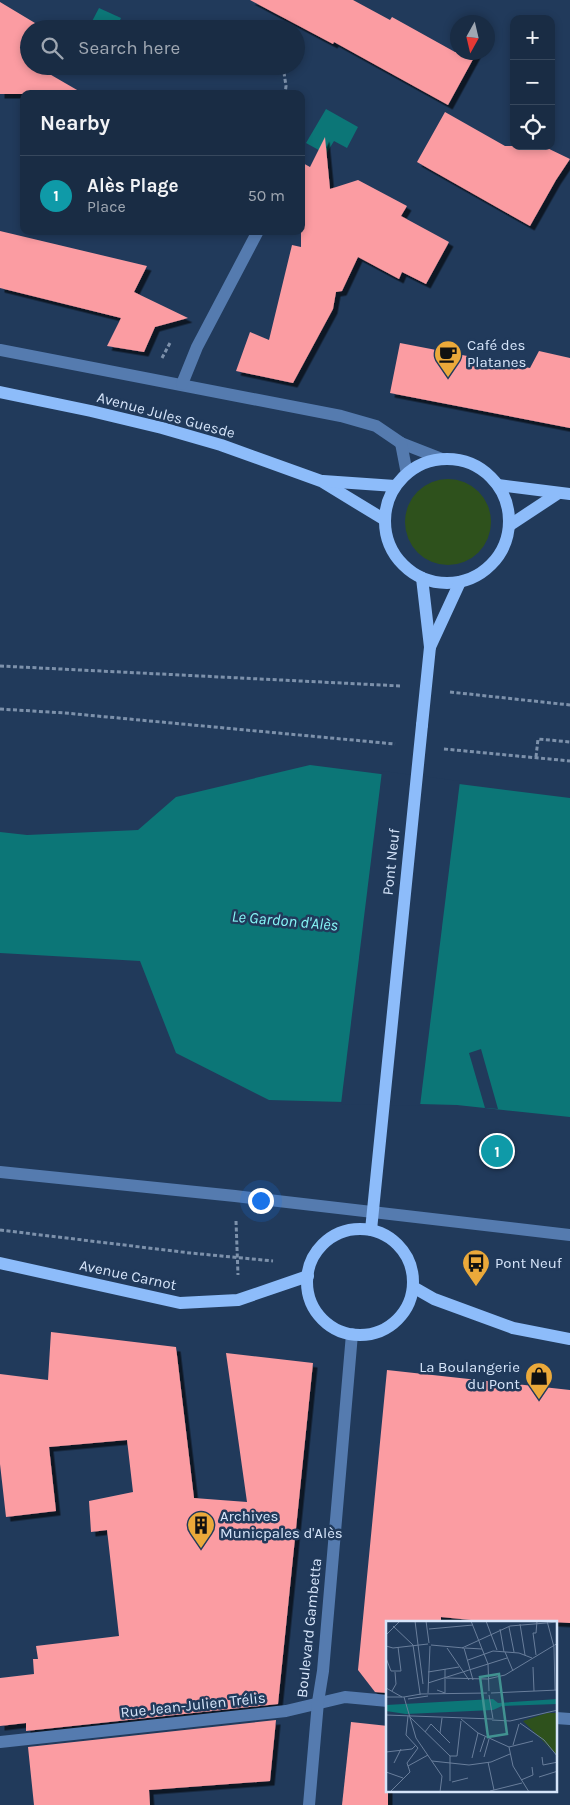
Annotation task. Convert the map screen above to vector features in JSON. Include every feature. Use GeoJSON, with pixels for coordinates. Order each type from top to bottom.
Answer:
{"type":"FeatureCollection","features":[{"type":"Feature","properties":{"kind":"main road","name":"Avenue Jules Guesde"},"geometry":{"type":"LineString","coordinates":[[0,392],[162,428],[221,445],[321,481],[385,520]]}},
{"type":"Feature","properties":{"kind":"main road"},"geometry":{"type":"LineString","coordinates":[[442,459],[463,461],[483,471],[498,485],[507,504],[510,525],[505,545],[494,562],[479,575],[460,582],[440,584],[422,578],[406,569],[394,555],[387,538],[385,520],[388,502],[395,486],[407,474],[423,464],[442,459]]}},
{"type":"Feature","properties":{"kind":"main road","name":"Avenue Jules Guesde"},"geometry":{"type":"LineString","coordinates":[[321,481],[395,486]]}},
{"type":"Feature","properties":{"kind":"main road"},"geometry":{"type":"LineString","coordinates":[[498,485],[557,494],[570,494]]}},
{"type":"Feature","properties":{"kind":"main road"},"geometry":{"type":"LineString","coordinates":[[510,525],[557,494]]}},
{"type":"Feature","properties":{"kind":"main road","name":"Pont Neuf"},"geometry":{"type":"LineString","coordinates":[[370,1230],[430,648],[422,578]]}},
{"type":"Feature","properties":{"kind":"main road","name":"Pont Neuf"},"geometry":{"type":"LineString","coordinates":[[430,648],[460,582]]}},
{"type":"Feature","properties":{"kind":"main road"},"geometry":{"type":"LineString","coordinates":[[353,1230],[370,1230],[386,1236],[398,1245],[407,1257],[413,1272],[413,1287],[409,1304],[399,1318],[386,1329],[369,1334],[352,1334],[337,1330],[324,1320],[314,1307],[308,1292],[310,1270],[312,1260],[322,1245],[336,1235],[353,1230]]}},
{"type":"Feature","properties":{"kind":"main road","name":"Avenue Carnot"},"geometry":{"type":"LineString","coordinates":[[0,1263],[180,1303],[238,1300],[310,1270]]}},
{"type":"Feature","properties":{"kind":"main road"},"geometry":{"type":"LineString","coordinates":[[413,1287],[434,1299],[513,1328],[570,1340]]}},
{"type":"Feature","properties":{"kind":"street"},"geometry":{"type":"LineString","coordinates":[[182,384],[197,347],[256,235]]}},
{"type":"Feature","properties":{"kind":"street"},"geometry":{"type":"LineString","coordinates":[[0,350],[341,416],[376,426],[401,443],[442,459]]}},
{"type":"Feature","properties":{"kind":"street"},"geometry":{"type":"LineString","coordinates":[[401,443],[407,474]]}},
{"type":"Feature","properties":{"kind":"street"},"geometry":{"type":"LineString","coordinates":[[0,1172],[235,1196],[570,1235]]}},
{"type":"Feature","properties":{"kind":"street","name":"Boulevard Gambetta"},"geometry":{"type":"LineString","coordinates":[[309,1805],[318,1702],[323,1671],[352,1334]]}},
{"type":"Feature","properties":{"kind":"street","name":"Rue Jean-Julien Trélis"},"geometry":{"type":"LineString","coordinates":[[0,1742],[286,1711],[345,1697],[386,1701]]}},
{"type":"Feature","properties":{"kind":"path"},"geometry":{"type":"LineString","coordinates":[[284,75],[286,90]]}},
{"type":"Feature","properties":{"kind":"path"},"geometry":{"type":"LineString","coordinates":[[0,666],[387,684],[570,705]]}},
{"type":"Feature","properties":{"kind":"path"},"geometry":{"type":"LineString","coordinates":[[0,708],[402,745]]}},
{"type":"Feature","properties":{"kind":"path"},"geometry":{"type":"LineString","coordinates":[[536,757],[538,739],[570,742]]}},
{"type":"Feature","properties":{"kind":"path"},"geometry":{"type":"LineString","coordinates":[[440,748],[570,761]]}},
{"type":"Feature","properties":{"kind":"path"},"geometry":{"type":"LineString","coordinates":[[235,1196],[238,1300]]}},
{"type":"Feature","properties":{"kind":"path"},"geometry":{"type":"LineString","coordinates":[[0,1230],[238,1257],[310,1270]]}},
{"type":"Feature","properties":{"kind":"shaded area"},"geometry":{"type":"Polygon","coordinates":[[[448,479],[465,482],[479,491],[488,505],[491,522],[488,539],[479,553],[465,562],[448,565],[431,562],[417,553],[408,539],[405,522],[408,505],[417,491],[431,482],[448,479]]]}},
{"type":"Feature","properties":{"kind":"water"},"geometry":{"type":"Polygon","coordinates":[[[99,8],[121,18],[120,20],[93,20],[99,8]]]}},
{"type":"Feature","properties":{"kind":"water"},"geometry":{"type":"Polygon","coordinates":[[[326,109],[358,127],[347,148],[334,141],[326,154],[306,143],[326,109]]]}},
{"type":"Feature","properties":{"kind":"water","name":"Le Gardon d'Alès"},"geometry":{"type":"Polygon","coordinates":[[[310,765],[570,798],[570,1117],[457,1105],[269,1100],[176,1053],[140,961],[0,953],[0,832],[27,835],[138,830],[176,797],[310,765]]]}},
{"type":"Feature","properties":{"kind":"pier"},"geometry":{"type":"Polygon","coordinates":[[[382,771],[460,781],[420,1106],[341,1104],[382,771]]]}},
{"type":"Feature","properties":{"kind":"pier"},"geometry":{"type":"Polygon","coordinates":[[[481,1049],[498,1109],[485,1108],[469,1053],[481,1049]]]}},
{"type":"Feature","properties":{"kind":"building"},"geometry":{"type":"Polygon","coordinates":[[[250,0],[353,0],[390,20],[392,17],[450,49],[450,60],[473,60],[448,105],[334,42],[333,44],[305,29],[305,20],[288,20],[250,0]]]}},
{"type":"Feature","properties":{"kind":"building"},"geometry":{"type":"Polygon","coordinates":[[[0,2],[30,20],[20,20],[20,75],[51,75],[77,90],[20,90],[20,94],[0,94],[0,2]]]}},
{"type":"Feature","properties":{"kind":"building"},"geometry":{"type":"Polygon","coordinates":[[[445,112],[505,146],[510,146],[510,150],[551,150],[570,159],[530,226],[417,162],[445,112]]]}},
{"type":"Feature","properties":{"kind":"building"},"geometry":{"type":"Polygon","coordinates":[[[325,137],[330,189],[358,180],[407,206],[401,216],[449,242],[426,284],[402,272],[399,279],[358,257],[342,291],[336,292],[333,309],[293,383],[236,371],[250,332],[269,340],[292,245],[301,247],[301,235],[305,235],[305,164],[310,167],[325,137]]]}},
{"type":"Feature","properties":{"kind":"building"},"geometry":{"type":"Polygon","coordinates":[[[0,231],[147,266],[134,292],[188,318],[155,327],[144,352],[107,346],[121,318],[0,288],[0,231]]]}},
{"type":"Feature","properties":{"kind":"building"},"geometry":{"type":"Polygon","coordinates":[[[400,343],[530,368],[539,351],[570,358],[570,428],[390,393],[400,343]]]}},
{"type":"Feature","properties":{"kind":"building"},"geometry":{"type":"Polygon","coordinates":[[[51,1332],[176,1347],[194,1498],[247,1502],[226,1353],[313,1363],[278,1704],[26,1731],[26,1723],[0,1726],[0,1678],[34,1674],[33,1659],[38,1659],[36,1646],[119,1636],[107,1530],[91,1532],[89,1501],[133,1492],[127,1440],[49,1447],[56,1511],[6,1517],[0,1464],[0,1374],[48,1380],[51,1332]]]}},
{"type":"Feature","properties":{"kind":"building"},"geometry":{"type":"Polygon","coordinates":[[[387,1370],[570,1390],[570,1623],[521,1620],[481,1621],[441,1617],[441,1621],[386,1621],[386,1693],[375,1692],[358,1670],[387,1370]]]}},
{"type":"Feature","properties":{"kind":"building"},"geometry":{"type":"Polygon","coordinates":[[[276,1720],[270,1781],[149,1790],[150,1805],[34,1805],[28,1747],[276,1720]]]}},
{"type":"Feature","properties":{"kind":"building"},"geometry":{"type":"Polygon","coordinates":[[[351,1722],[386,1726],[386,1792],[388,1792],[388,1805],[342,1805],[351,1722]]]}},
{"type":"Feature","properties":{"kind":"place","name":"Café des Platanes"},"geometry":{"type":"Point","coordinates":[448,378]}},
{"type":"Feature","properties":{"kind":"place","name":"Alès Plage"},"geometry":{"type":"Point","coordinates":[497,1151]}},
{"type":"Feature","properties":{"kind":"place","name":"Pont Neuf"},"geometry":{"type":"Point","coordinates":[476,1287]}},
{"type":"Feature","properties":{"kind":"place","name":"La Boulangerie du Pont"},"geometry":{"type":"Point","coordinates":[539,1400]}},
{"type":"Feature","properties":{"kind":"place","name":"Archives Municpales d'Alès"},"geometry":{"type":"Point","coordinates":[201,1549]}}]}
